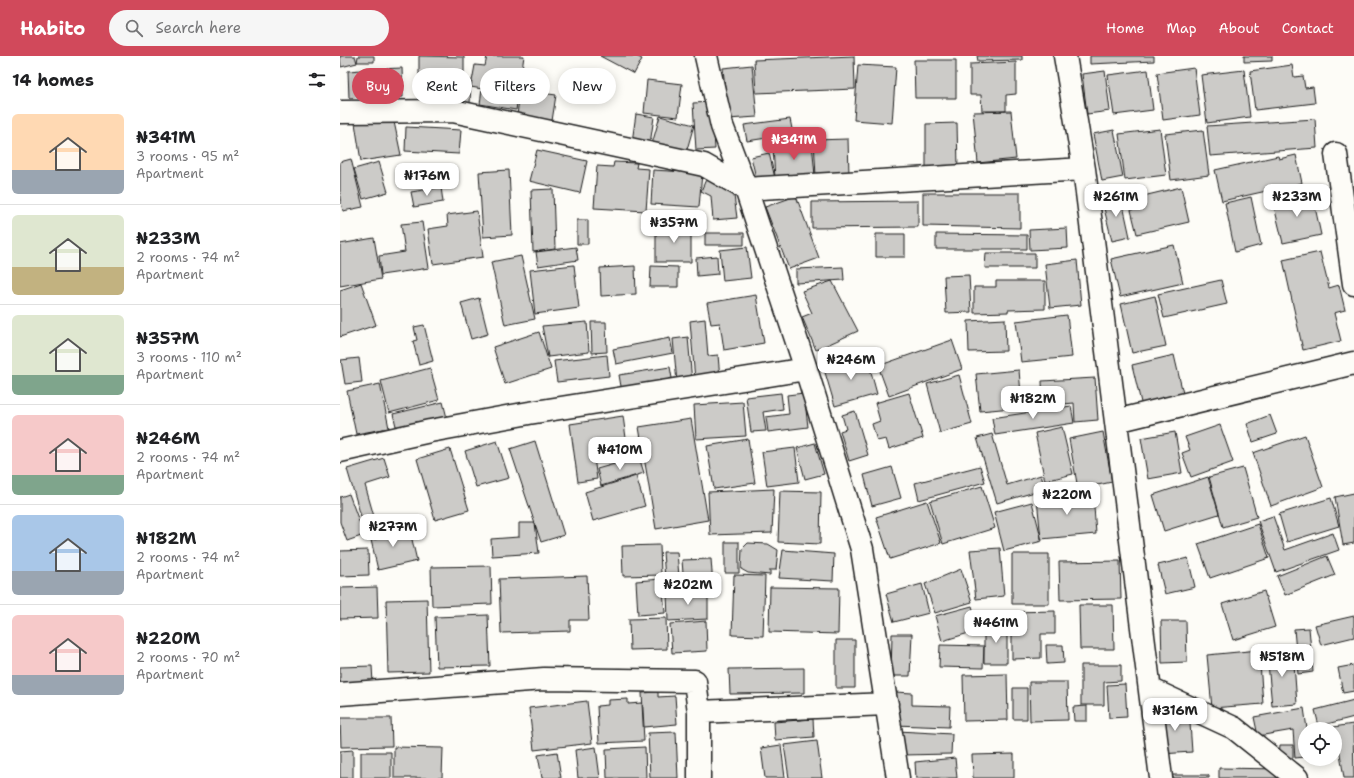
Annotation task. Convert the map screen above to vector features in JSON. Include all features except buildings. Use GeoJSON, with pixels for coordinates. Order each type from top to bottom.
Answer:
{"type":"FeatureCollection","features":[{"type":"Feature","properties":{"kind":"street"},"geometry":{"type":"LineString","coordinates":[[706,56],[722,126],[746,189],[806,370],[862,549],[898,778]]}},
{"type":"Feature","properties":{"kind":"street"},"geometry":{"type":"LineString","coordinates":[[1065,56],[1084,169],[1161,778]]}},
{"type":"Feature","properties":{"kind":"street"},"geometry":{"type":"LineString","coordinates":[[340,112],[453,111],[704,165],[746,189],[1084,169]]}},
{"type":"Feature","properties":{"kind":"street"},"geometry":{"type":"LineString","coordinates":[[1336,154],[1354,284]]}},
{"type":"Feature","properties":{"kind":"street"},"geometry":{"type":"LineString","coordinates":[[1116,421],[1354,363]]}},
{"type":"Feature","properties":{"kind":"street"},"geometry":{"type":"LineString","coordinates":[[340,451],[430,431],[528,413],[806,370]]}},
{"type":"Feature","properties":{"kind":"street"},"geometry":{"type":"LineString","coordinates":[[340,694],[544,679],[695,681],[699,712],[699,778]]}},
{"type":"Feature","properties":{"kind":"street"},"geometry":{"type":"LineString","coordinates":[[1150,688],[1234,728],[1297,778]]}},
{"type":"Feature","properties":{"kind":"street"},"geometry":{"type":"LineString","coordinates":[[699,712],[887,704]]}}]}
